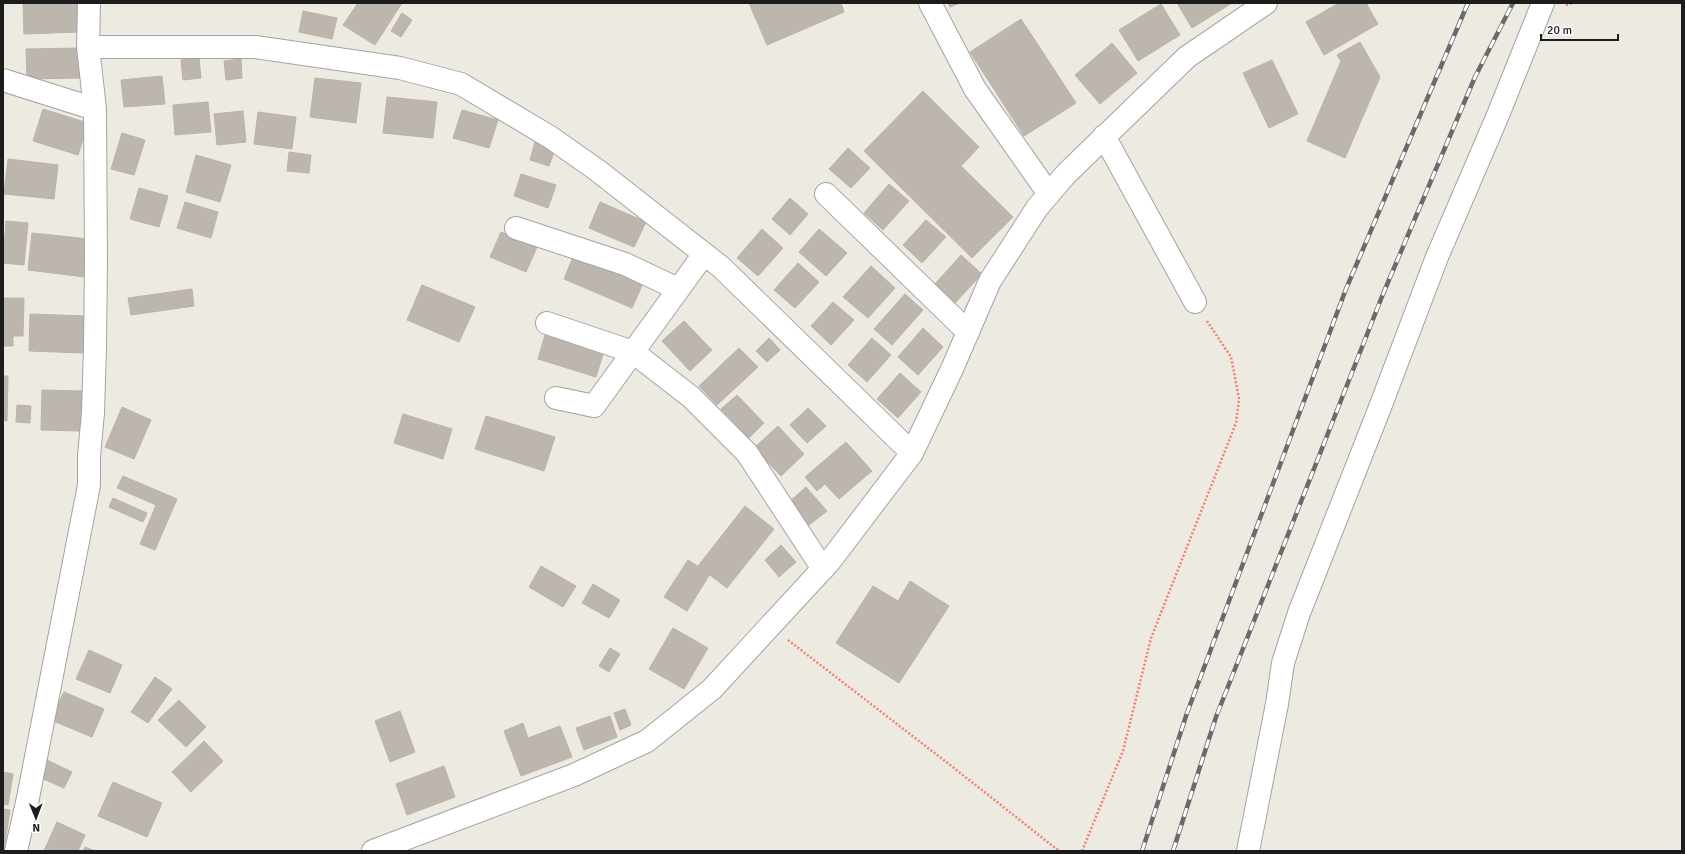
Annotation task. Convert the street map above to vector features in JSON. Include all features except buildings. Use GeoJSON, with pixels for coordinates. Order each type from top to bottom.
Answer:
{"type":"FeatureCollection","features":[{"type":"Feature","properties":{"kind":"street"},"geometry":{"type":"LineString","coordinates":[[16,851],[28,798],[89,485],[89,456],[93,414],[95,347],[95,109],[88,47],[89,3]]}},
{"type":"Feature","properties":{"kind":"street"},"geometry":{"type":"LineString","coordinates":[[930,3],[975,89],[1049,194]]}},
{"type":"Feature","properties":{"kind":"street"},"geometry":{"type":"LineString","coordinates":[[373,851],[574,775],[648,741],[712,688],[824,569],[912,454],[990,281],[1037,208],[1066,174],[1186,57],[1266,3]]}},
{"type":"Feature","properties":{"kind":"street"},"geometry":{"type":"LineString","coordinates":[[1248,851],[1277,704],[1283,663],[1299,613],[1379,410],[1436,257],[1498,115],[1543,3]]}},
{"type":"Feature","properties":{"kind":"street"},"geometry":{"type":"LineString","coordinates":[[88,47],[255,47],[400,68],[461,84],[550,137],[597,170],[721,267],[912,454]]}},
{"type":"Feature","properties":{"kind":"street"},"geometry":{"type":"LineString","coordinates":[[3,80],[95,109]]}},
{"type":"Feature","properties":{"kind":"street"},"geometry":{"type":"LineString","coordinates":[[1104,136],[1195,302]]}},
{"type":"Feature","properties":{"kind":"street"},"geometry":{"type":"LineString","coordinates":[[826,194],[968,332]]}},
{"type":"Feature","properties":{"kind":"street"},"geometry":{"type":"LineString","coordinates":[[516,228],[625,264],[678,289]]}},
{"type":"Feature","properties":{"kind":"street"},"geometry":{"type":"LineString","coordinates":[[556,398],[594,406],[704,254]]}},
{"type":"Feature","properties":{"kind":"street"},"geometry":{"type":"LineString","coordinates":[[547,323],[633,352],[691,397],[747,452],[824,569]]}},
{"type":"Feature","properties":{"kind":"path"},"geometry":{"type":"LineString","coordinates":[[1082,851],[1123,751],[1151,638],[1236,423],[1238,399],[1231,357],[1195,302]]}},
{"type":"Feature","properties":{"kind":"path"},"geometry":{"type":"LineString","coordinates":[[771,627],[1059,851]]}},
{"type":"Feature","properties":{"kind":"railway"},"geometry":{"type":"LineString","coordinates":[[1142,851],[1187,713],[1346,289],[1468,3]]}},
{"type":"Feature","properties":{"kind":"railway"},"geometry":{"type":"LineString","coordinates":[[1173,851],[1216,717],[1383,294],[1475,77],[1513,3]]}}]}
